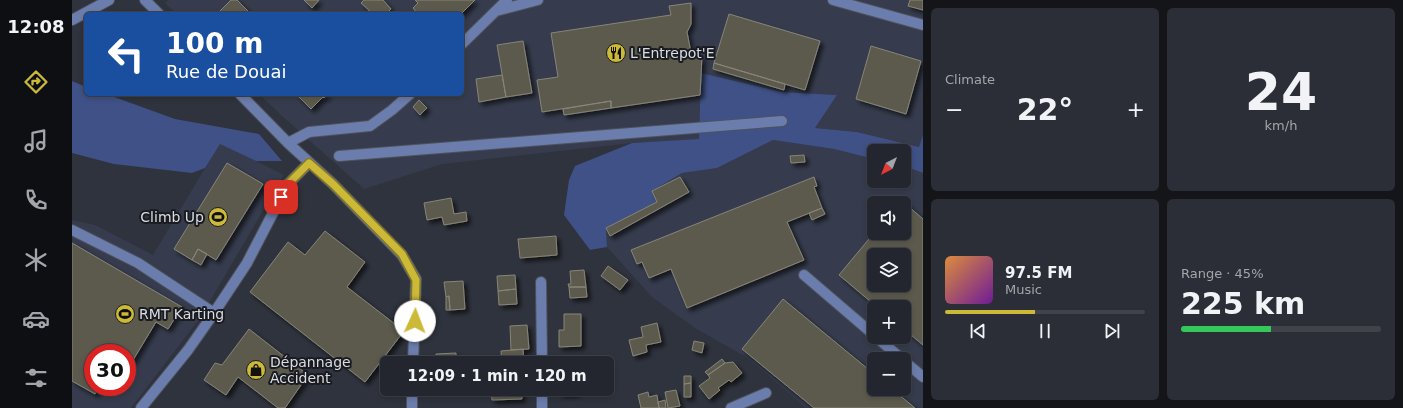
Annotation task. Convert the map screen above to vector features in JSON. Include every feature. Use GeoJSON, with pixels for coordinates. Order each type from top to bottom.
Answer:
{"type":"FeatureCollection","features":[{"type":"Feature","properties":{"kind":"street"},"geometry":{"type":"LineString","coordinates":[[87,12],[109,0]]}},
{"type":"Feature","properties":{"kind":"street"},"geometry":{"type":"LineString","coordinates":[[145,0],[157,12]]}},
{"type":"Feature","properties":{"kind":"street"},"geometry":{"type":"LineString","coordinates":[[464,42],[507,0]]}},
{"type":"Feature","properties":{"kind":"street"},"geometry":{"type":"LineString","coordinates":[[496,11],[538,0]]}},
{"type":"Feature","properties":{"kind":"street"},"geometry":{"type":"LineString","coordinates":[[833,0],[923,25]]}},
{"type":"Feature","properties":{"kind":"street"},"geometry":{"type":"LineString","coordinates":[[72,20],[84,14]]}},
{"type":"Feature","properties":{"kind":"street"},"geometry":{"type":"LineString","coordinates":[[242,96],[309,163],[333,184],[402,254],[416,280],[413,356]]}},
{"type":"Feature","properties":{"kind":"street"},"geometry":{"type":"LineString","coordinates":[[288,142],[309,132],[370,126],[408,96]]}},
{"type":"Feature","properties":{"kind":"street"},"geometry":{"type":"LineString","coordinates":[[340,156],[782,121]]}},
{"type":"Feature","properties":{"kind":"street"},"geometry":{"type":"LineString","coordinates":[[141,408],[188,350],[214,313],[247,263],[288,184],[309,163]]}},
{"type":"Feature","properties":{"kind":"street"},"geometry":{"type":"LineString","coordinates":[[72,230],[138,263],[214,313]]}},
{"type":"Feature","properties":{"kind":"street"},"geometry":{"type":"LineString","coordinates":[[804,275],[867,329]]}},
{"type":"Feature","properties":{"kind":"street"},"geometry":{"type":"LineString","coordinates":[[541,282],[542,356]]}},
{"type":"Feature","properties":{"kind":"street"},"geometry":{"type":"LineString","coordinates":[[884,344],[894,352]]}},
{"type":"Feature","properties":{"kind":"street"},"geometry":{"type":"LineString","coordinates":[[911,367],[923,378]]}},
{"type":"Feature","properties":{"kind":"street"},"geometry":{"type":"LineString","coordinates":[[731,408],[766,393]]}},
{"type":"Feature","properties":{"kind":"street"},"geometry":{"type":"LineString","coordinates":[[412,396],[412,408]]}},
{"type":"Feature","properties":{"kind":"street"},"geometry":{"type":"LineString","coordinates":[[542,396],[542,408]]}},
{"type":"Feature","properties":{"kind":"shaded area"},"geometry":{"type":"Polygon","coordinates":[[[168,0],[923,0],[923,135],[920,147],[857,132],[815,128],[837,95],[782,92],[701,73],[699,140],[632,143],[442,164],[364,189],[261,96],[464,96],[464,12],[175,12],[165,3],[168,0]]]}},
{"type":"Feature","properties":{"kind":"shaded area"},"geometry":{"type":"Polygon","coordinates":[[[701,73],[782,92],[837,95],[815,128],[857,132],[907,144],[867,144],[867,157],[834,149],[773,140],[717,168],[682,173],[652,191],[657,202],[606,228],[607,247],[590,250],[564,215],[569,180],[575,166],[632,143],[699,139],[701,73]]]}},
{"type":"Feature","properties":{"kind":"shaded area"},"geometry":{"type":"Polygon","coordinates":[[[72,81],[84,86],[84,96],[112,96],[175,119],[259,134],[282,161],[256,161],[220,144],[205,168],[192,173],[114,164],[72,153],[72,81]]]}},
{"type":"Feature","properties":{"kind":"shaded area"},"geometry":{"type":"Polygon","coordinates":[[[923,135],[923,173],[911,169],[911,145],[919,147],[923,135]]]}},
{"type":"Feature","properties":{"kind":"shaded area"},"geometry":{"type":"Polygon","coordinates":[[[773,140],[834,149],[867,157],[867,188],[911,188],[911,169],[923,173],[923,408],[806,408],[746,357],[695,328],[652,297],[607,247],[606,228],[657,202],[652,191],[682,173],[717,168],[773,140]]]}},
{"type":"Feature","properties":{"kind":"shaded area"},"geometry":{"type":"Polygon","coordinates":[[[220,143],[284,175],[200,318],[131,408],[72,408],[72,220],[95,225],[153,255],[220,143]]]}},
{"type":"Feature","properties":{"kind":"building"},"geometry":{"type":"Polygon","coordinates":[[[231,0],[237,0],[249,12],[219,12],[231,0]]]}},
{"type":"Feature","properties":{"kind":"building"},"geometry":{"type":"Polygon","coordinates":[[[304,0],[319,0],[312,8],[304,0]]]}},
{"type":"Feature","properties":{"kind":"building"},"geometry":{"type":"Polygon","coordinates":[[[364,0],[383,0],[391,9],[388,12],[371,12],[361,3],[364,0]]]}},
{"type":"Feature","properties":{"kind":"building"},"geometry":{"type":"Polygon","coordinates":[[[415,0],[475,0],[463,12],[416,12],[413,8],[418,3],[415,0]]]}},
{"type":"Feature","properties":{"kind":"building"},"geometry":{"type":"Polygon","coordinates":[[[910,0],[923,0],[923,10],[908,6],[910,0]]]}},
{"type":"Feature","properties":{"kind":"building"},"geometry":{"type":"Polygon","coordinates":[[[691,3],[691,24],[687,32],[692,58],[702,56],[700,95],[611,108],[611,101],[542,112],[537,80],[558,77],[551,33],[671,15],[669,6],[691,3]]]}},
{"type":"Feature","properties":{"kind":"building"},"geometry":{"type":"Polygon","coordinates":[[[729,14],[820,41],[805,90],[714,63],[729,14]]]}},
{"type":"Feature","properties":{"kind":"building"},"geometry":{"type":"Polygon","coordinates":[[[523,41],[532,93],[506,97],[497,45],[523,41]]]}},
{"type":"Feature","properties":{"kind":"building"},"geometry":{"type":"Polygon","coordinates":[[[871,46],[921,61],[906,114],[856,99],[871,46]]]}},
{"type":"Feature","properties":{"kind":"building"},"geometry":{"type":"Polygon","coordinates":[[[714,63],[785,84],[784,90],[713,69],[714,63]]]}},
{"type":"Feature","properties":{"kind":"building"},"geometry":{"type":"Polygon","coordinates":[[[502,75],[506,97],[479,102],[476,79],[502,75]]]}},
{"type":"Feature","properties":{"kind":"building"},"geometry":{"type":"Polygon","coordinates":[[[298,96],[326,96],[324,98],[323,97],[311,109],[298,96]]]}},
{"type":"Feature","properties":{"kind":"building"},"geometry":{"type":"Polygon","coordinates":[[[419,100],[427,108],[420,115],[413,107],[419,100]]]}},
{"type":"Feature","properties":{"kind":"building"},"geometry":{"type":"Polygon","coordinates":[[[611,101],[611,108],[564,115],[563,109],[611,101]]]}},
{"type":"Feature","properties":{"kind":"building"},"geometry":{"type":"Polygon","coordinates":[[[804,155],[805,162],[791,163],[790,156],[804,155]]]}},
{"type":"Feature","properties":{"kind":"building","name":"Climb Up"},"geometry":{"type":"Polygon","coordinates":[[[227,163],[263,184],[216,260],[198,249],[192,260],[174,249],[227,163]]]}},
{"type":"Feature","properties":{"kind":"building"},"geometry":{"type":"Polygon","coordinates":[[[680,177],[689,192],[610,236],[606,228],[657,202],[652,191],[680,177]]]}},
{"type":"Feature","properties":{"kind":"building"},"geometry":{"type":"Polygon","coordinates":[[[814,177],[817,186],[814,187],[822,208],[787,222],[804,260],[687,308],[671,269],[649,278],[642,262],[637,264],[631,250],[814,177]]]}},
{"type":"Feature","properties":{"kind":"building"},"geometry":{"type":"Polygon","coordinates":[[[451,198],[454,214],[466,212],[467,221],[444,225],[442,217],[427,220],[424,203],[451,198]]]}},
{"type":"Feature","properties":{"kind":"building"},"geometry":{"type":"Polygon","coordinates":[[[822,208],[825,214],[812,220],[809,213],[822,208]]]}},
{"type":"Feature","properties":{"kind":"building"},"geometry":{"type":"Polygon","coordinates":[[[911,209],[923,219],[923,345],[911,335],[911,300],[869,300],[839,275],[868,240],[911,240],[911,209]]]}},
{"type":"Feature","properties":{"kind":"building"},"geometry":{"type":"Polygon","coordinates":[[[325,231],[365,262],[347,287],[404,331],[385,356],[380,356],[380,362],[365,382],[250,292],[288,242],[305,255],[325,231]]]}},
{"type":"Feature","properties":{"kind":"building"},"geometry":{"type":"Polygon","coordinates":[[[556,236],[557,255],[520,258],[518,239],[556,236]]]}},
{"type":"Feature","properties":{"kind":"building","name":"RMT Karting"},"geometry":{"type":"Polygon","coordinates":[[[72,243],[182,307],[168,329],[156,322],[136,355],[136,344],[84,344],[84,388],[72,381],[72,243]]]}},
{"type":"Feature","properties":{"kind":"building"},"geometry":{"type":"Polygon","coordinates":[[[198,249],[207,254],[201,265],[192,260],[198,249]]]}},
{"type":"Feature","properties":{"kind":"building"},"geometry":{"type":"Polygon","coordinates":[[[608,266],[628,280],[620,290],[601,276],[608,266]]]}},
{"type":"Feature","properties":{"kind":"building"},"geometry":{"type":"Polygon","coordinates":[[[584,270],[586,287],[569,287],[568,284],[571,284],[570,271],[584,270]]]}},
{"type":"Feature","properties":{"kind":"building"},"geometry":{"type":"Polygon","coordinates":[[[515,275],[516,289],[498,291],[497,276],[515,275]]]}},
{"type":"Feature","properties":{"kind":"building"},"geometry":{"type":"Polygon","coordinates":[[[463,281],[465,309],[450,310],[449,296],[446,297],[444,282],[463,281]]]}},
{"type":"Feature","properties":{"kind":"building"},"geometry":{"type":"Polygon","coordinates":[[[569,287],[586,287],[587,297],[570,298],[569,287]]]}},
{"type":"Feature","properties":{"kind":"building"},"geometry":{"type":"Polygon","coordinates":[[[516,289],[517,304],[499,305],[498,291],[516,289]]]}},
{"type":"Feature","properties":{"kind":"building"},"geometry":{"type":"Polygon","coordinates":[[[449,296],[450,310],[446,310],[446,297],[449,296]]]}},
{"type":"Feature","properties":{"kind":"building"},"geometry":{"type":"Polygon","coordinates":[[[783,299],[867,368],[867,396],[900,396],[915,408],[814,408],[742,349],[783,299]]]}},
{"type":"Feature","properties":{"kind":"building"},"geometry":{"type":"Polygon","coordinates":[[[564,314],[581,314],[581,346],[559,347],[559,330],[564,330],[564,314]]]}},
{"type":"Feature","properties":{"kind":"building"},"geometry":{"type":"Polygon","coordinates":[[[657,323],[661,342],[646,345],[647,352],[633,356],[629,340],[643,337],[641,327],[657,323]]]}},
{"type":"Feature","properties":{"kind":"building"},"geometry":{"type":"Polygon","coordinates":[[[527,325],[529,349],[511,350],[510,326],[527,325]]]}},
{"type":"Feature","properties":{"kind":"building","name":"Dépannage Accident"},"geometry":{"type":"Polygon","coordinates":[[[249,329],[308,375],[285,408],[278,408],[238,377],[226,395],[204,380],[215,363],[222,365],[249,329]]]}},
{"type":"Feature","properties":{"kind":"building"},"geometry":{"type":"Polygon","coordinates":[[[694,341],[704,343],[702,353],[692,350],[694,341]]]}},
{"type":"Feature","properties":{"kind":"building"},"geometry":{"type":"Polygon","coordinates":[[[523,349],[524,356],[501,356],[501,351],[523,349]]]}},
{"type":"Feature","properties":{"kind":"building"},"geometry":{"type":"Polygon","coordinates":[[[456,353],[456,356],[436,356],[436,354],[456,353]]]}},
{"type":"Feature","properties":{"kind":"building"},"geometry":{"type":"Polygon","coordinates":[[[722,359],[725,363],[708,375],[705,372],[722,359]]]}},
{"type":"Feature","properties":{"kind":"building"},"geometry":{"type":"Polygon","coordinates":[[[733,362],[742,373],[731,382],[729,380],[718,388],[720,390],[709,399],[699,386],[710,378],[708,375],[725,363],[733,362]]]}},
{"type":"Feature","properties":{"kind":"building"},"geometry":{"type":"Polygon","coordinates":[[[684,376],[691,376],[691,383],[684,384],[684,376]]]}},
{"type":"Feature","properties":{"kind":"building"},"geometry":{"type":"Polygon","coordinates":[[[691,383],[691,397],[684,397],[684,384],[691,383]]]}},
{"type":"Feature","properties":{"kind":"building"},"geometry":{"type":"Polygon","coordinates":[[[676,390],[680,406],[668,408],[665,392],[676,390]]]}},
{"type":"Feature","properties":{"kind":"building"},"geometry":{"type":"Polygon","coordinates":[[[648,392],[649,397],[657,395],[659,408],[641,408],[638,395],[648,392]]]}},
{"type":"Feature","properties":{"kind":"building"},"geometry":{"type":"Polygon","coordinates":[[[492,396],[522,396],[522,399],[492,400],[492,396]]]}},
{"type":"Feature","properties":{"kind":"building"},"geometry":{"type":"Polygon","coordinates":[[[665,400],[666,408],[659,408],[658,402],[665,400]]]}},
{"type":"Feature","properties":{"kind":"place","name":"L'Entrepot'E"},"geometry":{"type":"Point","coordinates":[616,53]}},
{"type":"Feature","properties":{"kind":"place","name":"Climb Up"},"geometry":{"type":"Point","coordinates":[218,217]}},
{"type":"Feature","properties":{"kind":"place","name":"RMT Karting"},"geometry":{"type":"Point","coordinates":[125,314]}},
{"type":"Feature","properties":{"kind":"place","name":"Dépannage Accident"},"geometry":{"type":"Point","coordinates":[256,370]}},
{"type":"Feature","properties":{"kind":"route"},"geometry":{"type":"LineString","coordinates":[[281,197],[288,184],[309,163],[333,184],[402,254],[416,280],[415,321]]}}]}
